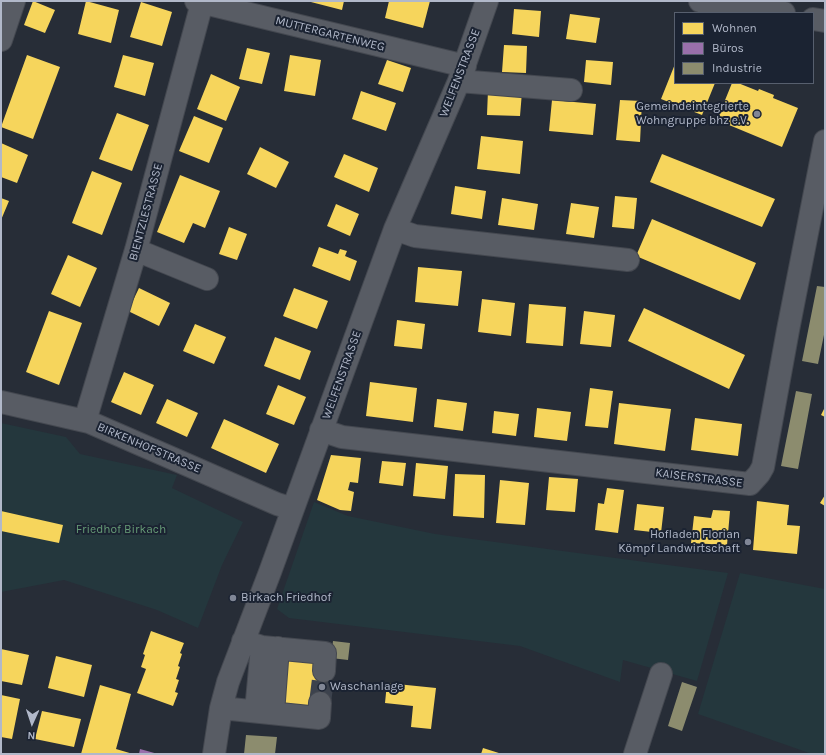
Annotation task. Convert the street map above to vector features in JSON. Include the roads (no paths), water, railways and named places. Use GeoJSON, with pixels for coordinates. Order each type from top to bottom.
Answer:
{"type":"FeatureCollection","features":[{"type":"Feature","properties":{"kind":"street"},"geometry":{"type":"LineString","coordinates":[[1,40],[14,1]]}},
{"type":"Feature","properties":{"kind":"street","name":"WELFENSTRASSE"},"geometry":{"type":"LineString","coordinates":[[214,754],[221,708],[228,682],[261,645],[293,510],[321,430],[395,229],[462,73],[487,1]]}},
{"type":"Feature","properties":{"kind":"street"},"geometry":{"type":"LineString","coordinates":[[700,1],[755,5],[780,12]]}},
{"type":"Feature","properties":{"kind":"street","name":"MUTTERGARTENWEG"},"geometry":{"type":"LineString","coordinates":[[199,2],[462,73],[571,90]]}},
{"type":"Feature","properties":{"kind":"street","name":"BIENTZLESTRASSE"},"geometry":{"type":"LineString","coordinates":[[85,420],[136,250],[199,2]]}},
{"type":"Feature","properties":{"kind":"street"},"geometry":{"type":"LineString","coordinates":[[814,19],[825,21]]}},
{"type":"Feature","properties":{"kind":"street","name":"KAISERSTRASSE"},"geometry":{"type":"LineString","coordinates":[[321,430],[342,437],[750,484],[763,467],[801,260],[825,141]]}},
{"type":"Feature","properties":{"kind":"street"},"geometry":{"type":"LineString","coordinates":[[395,229],[415,236],[628,260]]}},
{"type":"Feature","properties":{"kind":"street"},"geometry":{"type":"LineString","coordinates":[[136,250],[207,279]]}},
{"type":"Feature","properties":{"kind":"street","name":"BIRKENHOFSTRASSE"},"geometry":{"type":"LineString","coordinates":[[1,402],[85,420],[293,510]]}},
{"type":"Feature","properties":{"kind":"street"},"geometry":{"type":"LineString","coordinates":[[264,712],[261,645],[325,653],[324,671]]}},
{"type":"Feature","properties":{"kind":"street"},"geometry":{"type":"LineString","coordinates":[[635,754],[661,674]]}},
{"type":"Feature","properties":{"kind":"street"},"geometry":{"type":"LineString","coordinates":[[221,708],[319,718],[320,703]]}},
{"type":"Feature","properties":{"kind":"tunnel"},"geometry":{"type":"LineString","coordinates":[[320,703],[324,671]]}},
{"type":"Feature","properties":{"kind":"place","name":"Gemeindeintegrierte Wohngruppe bhz e.V."},"geometry":{"type":"Point","coordinates":[757,114]}},
{"type":"Feature","properties":{"kind":"place","name":"Hofladen Florian Kömpf Landwirtschaft"},"geometry":{"type":"Point","coordinates":[748,542]}},
{"type":"Feature","properties":{"kind":"place","name":"Birkach Friedhof"},"geometry":{"type":"Point","coordinates":[233,598]}},
{"type":"Feature","properties":{"kind":"place","name":"Waschanlage"},"geometry":{"type":"Point","coordinates":[322,687]}},
{"type":"Feature","properties":{"kind":"park label","name":"Friedhof Birkach"},"geometry":{"type":"Point","coordinates":[121,530]}}]}
